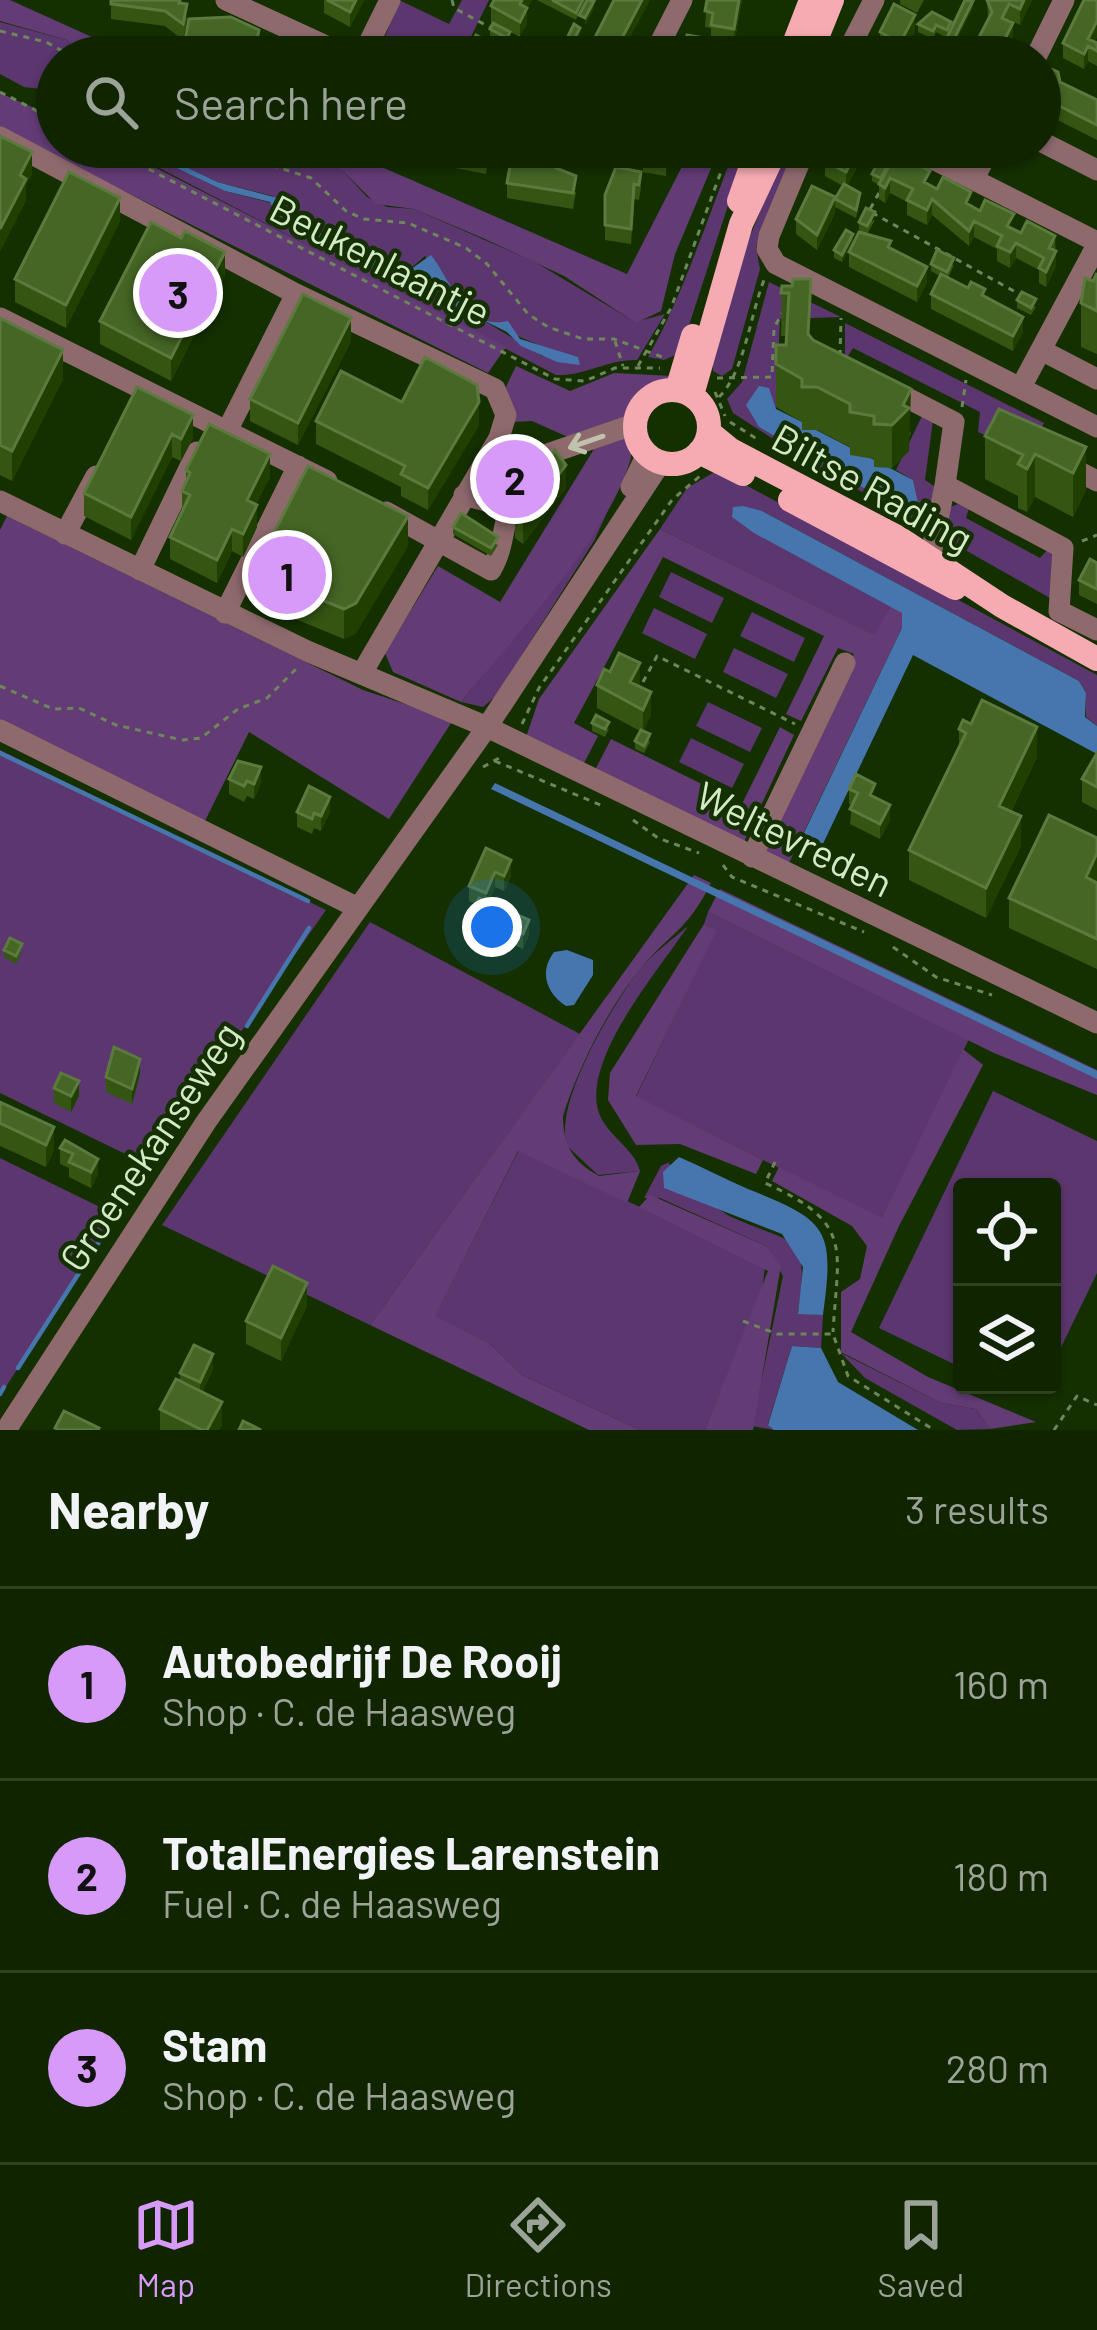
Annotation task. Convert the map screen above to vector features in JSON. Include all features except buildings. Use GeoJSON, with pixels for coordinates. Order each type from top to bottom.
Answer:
{"type":"FeatureCollection","features":[{"type":"Feature","properties":{"kind":"main road"},"geometry":{"type":"LineString","coordinates":[[797,36],[812,0]]}},
{"type":"Feature","properties":{"kind":"main road"},"geometry":{"type":"LineString","coordinates":[[817,36],[832,0]]}},
{"type":"Feature","properties":{"kind":"main road"},"geometry":{"type":"LineString","coordinates":[[696,394],[753,168]]}},
{"type":"Feature","properties":{"kind":"main road"},"geometry":{"type":"LineString","coordinates":[[696,394],[644,402],[635,424],[654,458],[681,463],[718,443],[696,394],[700,367],[741,224],[768,168]]}},
{"type":"Feature","properties":{"kind":"main road","name":"Biltse Rading"},"geometry":{"type":"LineString","coordinates":[[718,443],[1097,659]]}},
{"type":"Feature","properties":{"kind":"street"},"geometry":{"type":"LineString","coordinates":[[226,0],[304,36]]}},
{"type":"Feature","properties":{"kind":"street"},"geometry":{"type":"LineString","coordinates":[[372,36],[390,0]]}},
{"type":"Feature","properties":{"kind":"street"},"geometry":{"type":"LineString","coordinates":[[664,36],[682,0]]}},
{"type":"Feature","properties":{"kind":"street"},"geometry":{"type":"LineString","coordinates":[[832,0],[869,9],[855,36]]}},
{"type":"Feature","properties":{"kind":"street"},"geometry":{"type":"LineString","coordinates":[[1046,36],[1064,0]]}},
{"type":"Feature","properties":{"kind":"street"},"geometry":{"type":"LineString","coordinates":[[0,137],[36,156]]}},
{"type":"Feature","properties":{"kind":"street"},"geometry":{"type":"LineString","coordinates":[[1061,152],[1097,170]]}},
{"type":"Feature","properties":{"kind":"street"},"geometry":{"type":"LineString","coordinates":[[58,168],[296,294],[494,389],[506,415],[499,438],[362,674]]}},
{"type":"Feature","properties":{"kind":"street"},"geometry":{"type":"LineString","coordinates":[[799,168],[771,257],[1097,427]]}},
{"type":"Feature","properties":{"kind":"street"},"geometry":{"type":"LineString","coordinates":[[953,168],[1097,244],[1021,387]]}},
{"type":"Feature","properties":{"kind":"street"},"geometry":{"type":"LineString","coordinates":[[974,178],[979,168]]}},
{"type":"Feature","properties":{"kind":"street"},"geometry":{"type":"LineString","coordinates":[[140,570],[296,294]]}},
{"type":"Feature","properties":{"kind":"street"},"geometry":{"type":"LineString","coordinates":[[0,318],[298,466],[491,570],[504,548],[512,500],[464,495]]}},
{"type":"Feature","properties":{"kind":"street"},"geometry":{"type":"LineString","coordinates":[[1042,350],[1097,379]]}},
{"type":"Feature","properties":{"kind":"street"},"geometry":{"type":"LineString","coordinates":[[839,362],[954,422],[929,566]]}},
{"type":"Feature","properties":{"kind":"street"},"geometry":{"type":"LineString","coordinates":[[131,409],[142,388]]}},
{"type":"Feature","properties":{"kind":"street"},"geometry":{"type":"LineString","coordinates":[[499,438],[532,465],[635,424]]}},
{"type":"Feature","properties":{"kind":"street"},"geometry":{"type":"LineString","coordinates":[[65,534],[109,450]]}},
{"type":"Feature","properties":{"kind":"street"},"geometry":{"type":"LineString","coordinates":[[1052,457],[1097,481]]}},
{"type":"Feature","properties":{"kind":"street","name":"Groenekanseweg"},"geometry":{"type":"LineString","coordinates":[[6,1430],[193,1140],[487,727],[597,557],[654,458]]}},
{"type":"Feature","properties":{"kind":"street"},"geometry":{"type":"LineString","coordinates":[[225,613],[298,466]]}},
{"type":"Feature","properties":{"kind":"street"},"geometry":{"type":"LineString","coordinates":[[945,485],[1063,548],[1059,611],[1097,630]]}},
{"type":"Feature","properties":{"kind":"street","name":"Weltevreden"},"geometry":{"type":"LineString","coordinates":[[0,501],[225,613],[487,727],[513,744],[1097,1023]]}},
{"type":"Feature","properties":{"kind":"street"},"geometry":{"type":"LineString","coordinates":[[752,857],[845,663]]}},
{"type":"Feature","properties":{"kind":"street"},"geometry":{"type":"LineString","coordinates":[[0,730],[358,908]]}},
{"type":"Feature","properties":{"kind":"path"},"geometry":{"type":"LineString","coordinates":[[452,0],[454,8],[506,36]]}},
{"type":"Feature","properties":{"kind":"path"},"geometry":{"type":"LineString","coordinates":[[0,31],[36,40]]}},
{"type":"Feature","properties":{"kind":"path"},"geometry":{"type":"LineString","coordinates":[[0,92],[36,111]]}},
{"type":"Feature","properties":{"kind":"path","name":"Beukenlaantje"},"geometry":{"type":"LineString","coordinates":[[147,168],[554,379],[585,381],[623,367],[637,368],[645,352]]}},
{"type":"Feature","properties":{"kind":"path"},"geometry":{"type":"LineString","coordinates":[[280,168],[311,178],[346,211],[408,224],[466,248],[487,264],[528,314],[548,327],[584,339],[614,339],[645,352],[671,308],[722,168]]}},
{"type":"Feature","properties":{"kind":"path"},"geometry":{"type":"LineString","coordinates":[[886,179],[869,211],[1022,296]]}},
{"type":"Feature","properties":{"kind":"path"},"geometry":{"type":"LineString","coordinates":[[737,379],[744,333],[771,257]]}},
{"type":"Feature","properties":{"kind":"path"},"geometry":{"type":"LineString","coordinates":[[700,367],[721,381],[772,377],[774,328],[783,311]]}},
{"type":"Feature","properties":{"kind":"path"},"geometry":{"type":"LineString","coordinates":[[839,362],[841,317]]}},
{"type":"Feature","properties":{"kind":"path"},"geometry":{"type":"LineString","coordinates":[[614,339],[623,367]]}},
{"type":"Feature","properties":{"kind":"path"},"geometry":{"type":"LineString","coordinates":[[954,422],[960,418],[969,361]]}},
{"type":"Feature","properties":{"kind":"path"},"geometry":{"type":"LineString","coordinates":[[696,394],[737,379]]}},
{"type":"Feature","properties":{"kind":"path"},"geometry":{"type":"LineString","coordinates":[[613,810],[495,761],[513,744],[539,688],[718,443]]}},
{"type":"Feature","properties":{"kind":"path"},"geometry":{"type":"LineString","coordinates":[[0,686],[53,709],[79,708],[143,732],[201,738],[238,709],[280,687],[307,651]]}},
{"type":"Feature","properties":{"kind":"path"},"geometry":{"type":"LineString","coordinates":[[643,682],[657,656],[811,733]]}},
{"type":"Feature","properties":{"kind":"path","name":"Weltevreden"},"geometry":{"type":"LineString","coordinates":[[624,816],[682,848],[713,856],[731,877],[865,933]]}},
{"type":"Feature","properties":{"kind":"path","name":"Weltevreden"},"geometry":{"type":"LineString","coordinates":[[884,940],[936,976],[1008,999]]}},
{"type":"Feature","properties":{"kind":"path"},"geometry":{"type":"LineString","coordinates":[[775,1162],[765,1183],[804,1201],[836,1236],[842,1258],[833,1334],[848,1376],[934,1430]]}},
{"type":"Feature","properties":{"kind":"path"},"geometry":{"type":"LineString","coordinates":[[743,1321],[777,1334],[833,1334]]}},
{"type":"Feature","properties":{"kind":"path"},"geometry":{"type":"LineString","coordinates":[[1054,1430],[1077,1396],[1097,1405]]}},
{"type":"Feature","properties":{"kind":"shaded area"},"geometry":{"type":"Polygon","coordinates":[[[0,0],[10,0],[90,36],[53,36],[0,21],[0,0]]]}},
{"type":"Feature","properties":{"kind":"shaded area"},"geometry":{"type":"Polygon","coordinates":[[[399,0],[449,24],[462,0],[489,0],[471,36],[385,36],[399,0]]]}},
{"type":"Feature","properties":{"kind":"shaded area"},"geometry":{"type":"Polygon","coordinates":[[[0,22],[52,36],[36,36],[36,88],[0,74],[0,22]]]}},
{"type":"Feature","properties":{"kind":"shaded area"},"geometry":{"type":"Polygon","coordinates":[[[0,93],[36,109],[36,147],[0,129],[0,93]]]}},
{"type":"Feature","properties":{"kind":"shaded area"},"geometry":{"type":"Polygon","coordinates":[[[78,168],[156,168],[506,347],[488,373],[78,168]]]}},
{"type":"Feature","properties":{"kind":"shaded area"},"geometry":{"type":"Polygon","coordinates":[[[159,168],[176,168],[225,191],[271,203],[289,224],[399,279],[423,278],[434,290],[542,356],[578,357],[530,341],[475,314],[452,295],[425,256],[404,274],[284,214],[273,196],[217,182],[188,168],[338,168],[367,197],[387,207],[414,209],[535,262],[635,322],[665,314],[637,360],[556,375],[159,168]]]}},
{"type":"Feature","properties":{"kind":"shaded area"},"geometry":{"type":"Polygon","coordinates":[[[338,168],[384,168],[627,274],[681,168],[711,168],[675,254],[661,311],[636,323],[564,276],[485,239],[414,209],[376,204],[338,168]]]}},
{"type":"Feature","properties":{"kind":"shaded area"},"geometry":{"type":"Polygon","coordinates":[[[728,168],[740,168],[680,353],[664,360],[648,357],[728,168]]]}},
{"type":"Feature","properties":{"kind":"shaded area"},"geometry":{"type":"Polygon","coordinates":[[[778,168],[789,168],[756,247],[760,269],[732,369],[722,376],[713,371],[713,358],[739,263],[778,168]]]}},
{"type":"Feature","properties":{"kind":"shaded area"},"geometry":{"type":"Polygon","coordinates":[[[769,282],[841,317],[780,319],[776,407],[759,427],[915,516],[913,480],[896,470],[923,414],[933,420],[925,480],[937,488],[931,521],[911,518],[823,471],[733,413],[727,399],[742,382],[769,282]]]}},
{"type":"Feature","properties":{"kind":"shaded area"},"geometry":{"type":"Polygon","coordinates":[[[845,323],[1044,423],[1028,455],[978,432],[980,412],[853,348],[845,361],[845,323]]]}},
{"type":"Feature","properties":{"kind":"shaded area"},"geometry":{"type":"Polygon","coordinates":[[[516,366],[570,391],[614,373],[672,376],[636,402],[631,421],[568,437],[532,421],[512,422],[506,387],[516,366]]]}},
{"type":"Feature","properties":{"kind":"shaded area"},"geometry":{"type":"Polygon","coordinates":[[[633,435],[629,464],[593,536],[461,702],[393,672],[385,653],[438,566],[500,602],[594,449],[633,435]]]}},
{"type":"Feature","properties":{"kind":"shaded area"},"geometry":{"type":"Polygon","coordinates":[[[635,451],[594,541],[496,696],[483,707],[461,702],[577,551],[635,451]]]}},
{"type":"Feature","properties":{"kind":"shaded area"},"geometry":{"type":"Polygon","coordinates":[[[718,470],[1097,675],[1097,726],[1086,717],[1086,693],[1079,681],[762,511],[732,517],[891,605],[875,636],[660,529],[687,488],[718,470]]]}},
{"type":"Feature","properties":{"kind":"shaded area"},"geometry":{"type":"Polygon","coordinates":[[[958,504],[969,508],[966,518],[1040,558],[1048,549],[1057,557],[1050,598],[944,538],[948,508],[958,504]]]}},
{"type":"Feature","properties":{"kind":"shaded area"},"geometry":{"type":"Polygon","coordinates":[[[7,516],[363,690],[453,720],[389,819],[249,732],[203,825],[0,724],[0,530],[7,516]]]}},
{"type":"Feature","properties":{"kind":"shaded area"},"geometry":{"type":"Polygon","coordinates":[[[660,529],[874,635],[891,605],[902,613],[902,628],[788,865],[759,851],[854,654],[838,648],[801,721],[786,714],[824,636],[663,557],[574,723],[598,736],[582,767],[525,740],[539,699],[660,529]]]}},
{"type":"Feature","properties":{"kind":"shaded area"},"geometry":{"type":"Polygon","coordinates":[[[671,572],[724,598],[712,623],[659,597],[671,572]]]}},
{"type":"Feature","properties":{"kind":"shaded area"},"geometry":{"type":"Polygon","coordinates":[[[654,608],[707,634],[695,659],[642,633],[654,608]]]}},
{"type":"Feature","properties":{"kind":"shaded area"},"geometry":{"type":"Polygon","coordinates":[[[752,612],[805,638],[794,662],[740,636],[752,612]]]}},
{"type":"Feature","properties":{"kind":"shaded area"},"geometry":{"type":"Polygon","coordinates":[[[734,648],[788,674],[776,698],[723,672],[734,648]]]}},
{"type":"Feature","properties":{"kind":"shaded area"},"geometry":{"type":"Polygon","coordinates":[[[708,702],[762,728],[750,752],[696,726],[708,702]]]}},
{"type":"Feature","properties":{"kind":"shaded area"},"geometry":{"type":"Polygon","coordinates":[[[780,727],[794,735],[743,844],[594,772],[611,739],[742,804],[780,727]]]}},
{"type":"Feature","properties":{"kind":"shaded area"},"geometry":{"type":"Polygon","coordinates":[[[691,738],[744,764],[732,788],[679,762],[691,738]]]}},
{"type":"Feature","properties":{"kind":"shaded area"},"geometry":{"type":"Polygon","coordinates":[[[0,750],[326,910],[148,1165],[0,1093],[0,750]]]}},
{"type":"Feature","properties":{"kind":"shaded area"},"geometry":{"type":"Polygon","coordinates":[[[694,875],[711,883],[686,921],[617,1001],[586,1058],[563,1116],[571,1152],[590,1171],[599,1176],[640,1171],[627,1203],[518,1151],[435,1316],[490,1344],[522,1375],[640,1430],[589,1430],[370,1325],[694,875]]]}},
{"type":"Feature","properties":{"kind":"shaded area"},"geometry":{"type":"Polygon","coordinates":[[[720,889],[1097,1070],[1097,1095],[994,1053],[708,912],[720,889]]]}},
{"type":"Feature","properties":{"kind":"shaded area"},"geometry":{"type":"Polygon","coordinates":[[[708,912],[969,1039],[882,1219],[636,1097],[716,930],[704,924],[708,912]]]}},
{"type":"Feature","properties":{"kind":"shaded area"},"geometry":{"type":"Polygon","coordinates":[[[370,922],[580,1034],[370,1325],[162,1225],[370,922]]]}},
{"type":"Feature","properties":{"kind":"shaded area"},"geometry":{"type":"Polygon","coordinates":[[[704,924],[717,930],[636,1096],[763,1160],[756,1174],[680,1144],[636,1145],[608,1100],[610,1073],[704,924]]]}},
{"type":"Feature","properties":{"kind":"shaded area"},"geometry":{"type":"Polygon","coordinates":[[[688,926],[627,1014],[602,1065],[597,1088],[602,1119],[640,1171],[598,1175],[567,1146],[565,1128],[577,1081],[601,1030],[639,970],[688,926]]]}},
{"type":"Feature","properties":{"kind":"shaded area"},"geometry":{"type":"Polygon","coordinates":[[[963,1049],[983,1065],[899,1226],[851,1332],[953,1387],[953,1394],[969,1394],[1036,1422],[990,1429],[976,1409],[941,1403],[841,1352],[841,1292],[860,1279],[867,1246],[852,1226],[772,1181],[779,1167],[882,1218],[963,1049]]]}},
{"type":"Feature","properties":{"kind":"shaded area"},"geometry":{"type":"Polygon","coordinates":[[[993,1091],[1097,1141],[1097,1273],[1061,1347],[1061,1178],[953,1178],[953,1364],[879,1328],[993,1091]]]}},
{"type":"Feature","properties":{"kind":"shaded area"},"geometry":{"type":"Polygon","coordinates":[[[519,1150],[765,1266],[762,1292],[705,1430],[640,1430],[522,1375],[490,1344],[434,1317],[519,1150]]]}},
{"type":"Feature","properties":{"kind":"shaded area"},"geometry":{"type":"Polygon","coordinates":[[[679,1157],[668,1163],[718,1208],[794,1246],[802,1268],[798,1313],[823,1315],[821,1348],[792,1346],[768,1424],[774,1430],[752,1426],[783,1276],[766,1246],[660,1198],[644,1198],[661,1166],[679,1157]]]}},
{"type":"Feature","properties":{"kind":"shaded area"},"geometry":{"type":"Polygon","coordinates":[[[0,1158],[116,1215],[0,1396],[0,1158]]]}},
{"type":"Feature","properties":{"kind":"shaded area"},"geometry":{"type":"Polygon","coordinates":[[[650,1195],[766,1246],[781,1265],[753,1430],[705,1430],[768,1271],[639,1207],[650,1195]]]}},
{"type":"Feature","properties":{"kind":"shaded area"},"geometry":{"type":"Polygon","coordinates":[[[841,1353],[941,1403],[976,1409],[990,1429],[957,1430],[865,1378],[841,1353]]]}},
{"type":"Feature","properties":{"kind":"water"},"geometry":{"type":"Polygon","coordinates":[[[176,168],[278,198],[284,215],[404,274],[431,255],[470,311],[493,322],[508,321],[520,339],[578,357],[580,365],[557,362],[521,346],[507,332],[447,302],[424,278],[392,275],[317,241],[295,227],[270,202],[225,191],[176,168]]]}},
{"type":"Feature","properties":{"kind":"water"},"geometry":{"type":"Polygon","coordinates":[[[759,386],[769,388],[776,409],[802,422],[803,430],[816,430],[913,480],[920,513],[905,512],[759,427],[746,405],[759,386]]]}},
{"type":"Feature","properties":{"kind":"water"},"geometry":{"type":"Polygon","coordinates":[[[733,507],[762,511],[1079,681],[1086,693],[1085,717],[1097,726],[1097,754],[913,655],[820,850],[800,841],[902,628],[902,613],[754,533],[732,517],[733,507]]]}},
{"type":"Feature","properties":{"kind":"water"},"geometry":{"type":"Polygon","coordinates":[[[495,783],[1097,1071],[1097,1079],[491,789],[495,783]]]}},
{"type":"Feature","properties":{"kind":"water"},"geometry":{"type":"Polygon","coordinates":[[[567,950],[593,960],[593,975],[574,1005],[566,1006],[549,988],[546,974],[554,952],[567,950]]]}},
{"type":"Feature","properties":{"kind":"water"},"geometry":{"type":"Polygon","coordinates":[[[679,1157],[810,1220],[825,1245],[823,1315],[798,1314],[803,1267],[782,1234],[664,1188],[663,1172],[679,1157]]]}},
{"type":"Feature","properties":{"kind":"water"},"geometry":{"type":"Polygon","coordinates":[[[792,1346],[821,1348],[838,1382],[918,1430],[774,1430],[768,1425],[792,1346]]]}},
{"type":"Feature","properties":{"kind":"waterway"},"geometry":{"type":"LineString","coordinates":[[0,753],[308,901]]}},
{"type":"Feature","properties":{"kind":"waterway"},"geometry":{"type":"LineString","coordinates":[[247,1026],[309,928]]}},
{"type":"Feature","properties":{"kind":"waterway"},"geometry":{"type":"LineString","coordinates":[[18,1368],[108,1228]]}},
{"type":"Feature","properties":{"kind":"waterway"},"geometry":{"type":"LineString","coordinates":[[0,1394],[4,1387]]}},
{"type":"Feature","properties":{"kind":"place","name":"Stam"},"geometry":{"type":"Point","coordinates":[178,293]}},
{"type":"Feature","properties":{"kind":"place","name":"TotalEnergies Larenstein"},"geometry":{"type":"Point","coordinates":[515,479]}},
{"type":"Feature","properties":{"kind":"place","name":"Autobedrijf De Rooij"},"geometry":{"type":"Point","coordinates":[287,575]}}]}
